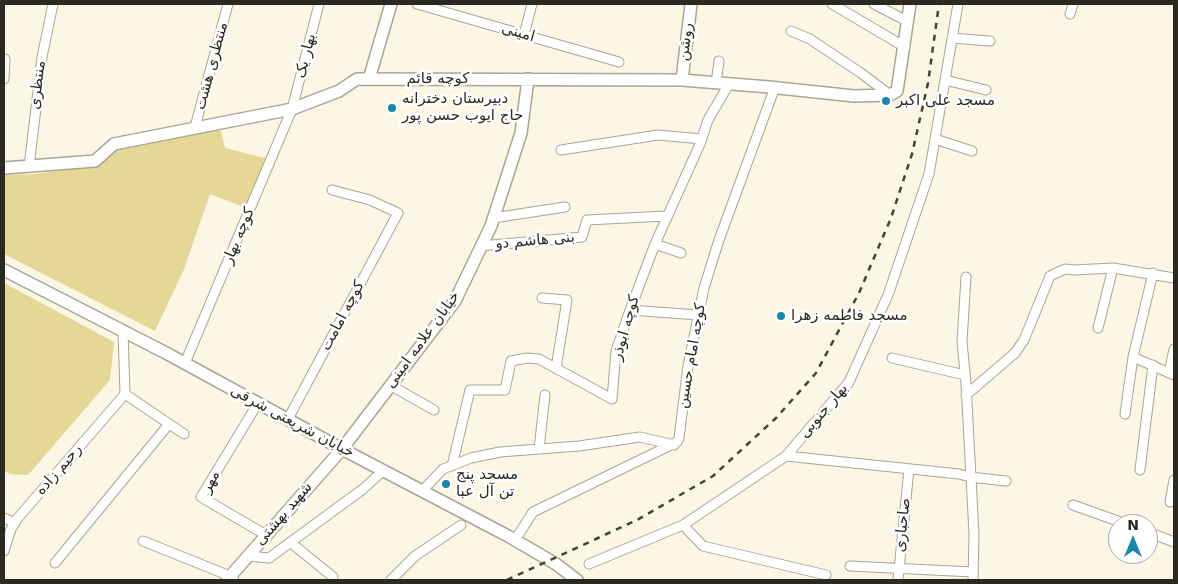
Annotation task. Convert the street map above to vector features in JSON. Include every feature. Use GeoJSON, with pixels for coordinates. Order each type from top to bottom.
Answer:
{"type":"FeatureCollection","features":[{"type":"Feature","properties":{"kind":"street","name":"منتظری"},"geometry":{"type":"LineString","coordinates":[[29,166],[42,56],[53,4]]}},
{"type":"Feature","properties":{"kind":"street","name":"منتظری هشت"},"geometry":{"type":"LineString","coordinates":[[196,127],[228,4]]}},
{"type":"Feature","properties":{"kind":"street","name":"بهار یک"},"geometry":{"type":"LineString","coordinates":[[292,108],[319,4]]}},
{"type":"Feature","properties":{"kind":"street"},"geometry":{"type":"LineString","coordinates":[[369,78],[391,4]]}},
{"type":"Feature","properties":{"kind":"street","name":"امینی"},"geometry":{"type":"LineString","coordinates":[[417,4],[619,62]]}},
{"type":"Feature","properties":{"kind":"street"},"geometry":{"type":"LineString","coordinates":[[524,34],[532,4]]}},
{"type":"Feature","properties":{"kind":"street","name":"روشن"},"geometry":{"type":"LineString","coordinates":[[682,80],[691,4]]}},
{"type":"Feature","properties":{"kind":"street"},"geometry":{"type":"LineString","coordinates":[[832,4],[904,46]]}},
{"type":"Feature","properties":{"kind":"street"},"geometry":{"type":"LineString","coordinates":[[874,4],[907,21]]}},
{"type":"Feature","properties":{"kind":"street"},"geometry":{"type":"LineString","coordinates":[[791,31],[810,39],[890,96],[897,91],[910,4]]}},
{"type":"Feature","properties":{"kind":"street","name":"بهار جنوبی"},"geometry":{"type":"LineString","coordinates":[[589,564],[683,525],[786,456],[849,382],[888,295],[929,174],[958,4]]}},
{"type":"Feature","properties":{"kind":"street"},"geometry":{"type":"LineString","coordinates":[[1070,14],[1073,4]]}},
{"type":"Feature","properties":{"kind":"street"},"geometry":{"type":"LineString","coordinates":[[952,38],[990,41]]}},
{"type":"Feature","properties":{"kind":"street"},"geometry":{"type":"LineString","coordinates":[[4,79],[5,58]]}},
{"type":"Feature","properties":{"kind":"street"},"geometry":{"type":"LineString","coordinates":[[716,83],[719,62]]}},
{"type":"Feature","properties":{"kind":"street","name":"کوچه قائم"},"geometry":{"type":"LineString","coordinates":[[4,168],[95,161],[114,144],[292,108],[339,91],[357,78],[682,80],[854,96],[890,96]]}},
{"type":"Feature","properties":{"kind":"street","name":"خیابان علامه امینی"},"geometry":{"type":"LineString","coordinates":[[342,449],[455,301],[493,218],[521,133],[528,78]]}},
{"type":"Feature","properties":{"kind":"street"},"geometry":{"type":"LineString","coordinates":[[945,80],[986,90]]}},
{"type":"Feature","properties":{"kind":"street","name":"کوچه ابوذر"},"geometry":{"type":"LineString","coordinates":[[452,466],[470,390],[505,390],[511,361],[528,358],[539,359],[612,399],[616,351],[630,310],[666,216],[702,139],[708,120],[729,84]]}},
{"type":"Feature","properties":{"kind":"street","name":"کوچه امام حسین"},"geometry":{"type":"LineString","coordinates":[[674,445],[679,438],[688,366],[704,288],[719,240],[775,88]]}},
{"type":"Feature","properties":{"kind":"street","name":"کوچه بهار"},"geometry":{"type":"LineString","coordinates":[[185,363],[292,108]]}},
{"type":"Feature","properties":{"kind":"street"},"geometry":{"type":"LineString","coordinates":[[561,150],[658,135],[702,139]]}},
{"type":"Feature","properties":{"kind":"street"},"geometry":{"type":"LineString","coordinates":[[935,139],[972,151]]}},
{"type":"Feature","properties":{"kind":"street","name":"کوچه امامت"},"geometry":{"type":"LineString","coordinates":[[288,419],[398,213],[370,200],[332,190]]}},
{"type":"Feature","properties":{"kind":"street"},"geometry":{"type":"LineString","coordinates":[[493,218],[566,207]]}},
{"type":"Feature","properties":{"kind":"street","name":"بنی هاشم دو"},"geometry":{"type":"LineString","coordinates":[[481,246],[582,237],[587,220],[666,216]]}},
{"type":"Feature","properties":{"kind":"street"},"geometry":{"type":"LineString","coordinates":[[655,244],[681,253]]}},
{"type":"Feature","properties":{"kind":"street"},"geometry":{"type":"LineString","coordinates":[[1098,328],[1113,268]]}},
{"type":"Feature","properties":{"kind":"street"},"geometry":{"type":"LineString","coordinates":[[966,395],[1015,353],[1024,340],[1050,276],[1065,269],[1113,268],[1153,273],[1174,278]]}},
{"type":"Feature","properties":{"kind":"street","name":"خیابان شریعتی شرقی"},"geometry":{"type":"LineString","coordinates":[[4,270],[185,363],[342,449],[516,540],[556,564],[577,580]]}},
{"type":"Feature","properties":{"kind":"street"},"geometry":{"type":"LineString","coordinates":[[1125,414],[1133,357],[1153,273]]}},
{"type":"Feature","properties":{"kind":"street"},"geometry":{"type":"LineString","coordinates":[[850,566],[973,576],[974,534],[962,342],[966,277]]}},
{"type":"Feature","properties":{"kind":"street"},"geometry":{"type":"LineString","coordinates":[[542,298],[567,300],[556,368]]}},
{"type":"Feature","properties":{"kind":"street"},"geometry":{"type":"LineString","coordinates":[[630,310],[698,315]]}},
{"type":"Feature","properties":{"kind":"street"},"geometry":{"type":"LineString","coordinates":[[123,331],[124,394],[184,434]]}},
{"type":"Feature","properties":{"kind":"street"},"geometry":{"type":"LineString","coordinates":[[1133,357],[1172,374],[1174,349]]}},
{"type":"Feature","properties":{"kind":"street"},"geometry":{"type":"LineString","coordinates":[[892,358],[965,375]]}},
{"type":"Feature","properties":{"kind":"street"},"geometry":{"type":"LineString","coordinates":[[1140,470],[1153,365]]}},
{"type":"Feature","properties":{"kind":"street"},"geometry":{"type":"LineString","coordinates":[[390,385],[434,410]]}},
{"type":"Feature","properties":{"kind":"street","name":"رحیم زاده"},"geometry":{"type":"LineString","coordinates":[[4,551],[11,529],[15,523],[124,394]]}},
{"type":"Feature","properties":{"kind":"street"},"geometry":{"type":"LineString","coordinates":[[539,449],[545,395]]}},
{"type":"Feature","properties":{"kind":"street","name":"مهر"},"geometry":{"type":"LineString","coordinates":[[258,403],[201,497],[266,535]]}},
{"type":"Feature","properties":{"kind":"street"},"geometry":{"type":"LineString","coordinates":[[55,563],[169,424]]}},
{"type":"Feature","properties":{"kind":"street"},"geometry":{"type":"LineString","coordinates":[[422,490],[443,469],[471,458],[500,452],[579,446],[640,437],[674,445]]}},
{"type":"Feature","properties":{"kind":"street"},"geometry":{"type":"LineString","coordinates":[[516,540],[533,512],[674,445]]}},
{"type":"Feature","properties":{"kind":"street","name":"شهید بهشتی"},"geometry":{"type":"LineString","coordinates":[[229,579],[342,449]]}},
{"type":"Feature","properties":{"kind":"street"},"geometry":{"type":"LineString","coordinates":[[786,456],[959,474],[1006,481]]}},
{"type":"Feature","properties":{"kind":"street","name":"صاحباری"},"geometry":{"type":"LineString","coordinates":[[898,580],[910,469]]}},
{"type":"Feature","properties":{"kind":"street"},"geometry":{"type":"LineString","coordinates":[[248,556],[269,558],[363,489],[384,470]]}},
{"type":"Feature","properties":{"kind":"street"},"geometry":{"type":"LineString","coordinates":[[1170,502],[1174,480]]}},
{"type":"Feature","properties":{"kind":"street"},"geometry":{"type":"LineString","coordinates":[[1073,505],[1108,518]]}},
{"type":"Feature","properties":{"kind":"street"},"geometry":{"type":"LineString","coordinates":[[4,518],[15,523]]}},
{"type":"Feature","properties":{"kind":"street"},"geometry":{"type":"LineString","coordinates":[[391,580],[415,556],[461,525]]}},
{"type":"Feature","properties":{"kind":"street"},"geometry":{"type":"LineString","coordinates":[[683,525],[703,546],[826,575]]}},
{"type":"Feature","properties":{"kind":"street"},"geometry":{"type":"LineString","coordinates":[[1158,536],[1174,542]]}},
{"type":"Feature","properties":{"kind":"street"},"geometry":{"type":"LineString","coordinates":[[143,541],[229,579]]}},
{"type":"Feature","properties":{"kind":"street"},"geometry":{"type":"LineString","coordinates":[[290,542],[333,577]]}},
{"type":"Feature","properties":{"kind":"shaded area"},"geometry":{"type":"Polygon","coordinates":[[[220,128],[225,148],[269,159],[249,209],[210,194],[184,269],[155,331],[4,254],[4,175],[34,174],[97,165],[110,148],[220,128]]]}},
{"type":"Feature","properties":{"kind":"shaded area"},"geometry":{"type":"Polygon","coordinates":[[[4,283],[114,342],[110,380],[28,475],[10,474],[4,471],[4,283]]]}},
{"type":"Feature","properties":{"kind":"railway"},"geometry":{"type":"LineString","coordinates":[[507,580],[637,520],[713,476],[776,418],[816,373],[859,293],[891,218],[912,154],[928,83],[939,4]]}},
{"type":"Feature","properties":{"kind":"place","name":"مسجد علی اکبر"},"geometry":{"type":"Point","coordinates":[886,101]}},
{"type":"Feature","properties":{"kind":"place","name":"دبیرستان دخترانه حاج ایوب حسن پور"},"geometry":{"type":"Point","coordinates":[392,108]}},
{"type":"Feature","properties":{"kind":"place","name":"مسجد فاطمه زهرا"},"geometry":{"type":"Point","coordinates":[781,316]}},
{"type":"Feature","properties":{"kind":"place","name":"مسجد پنج تن آل عبا"},"geometry":{"type":"Point","coordinates":[446,484]}}]}
